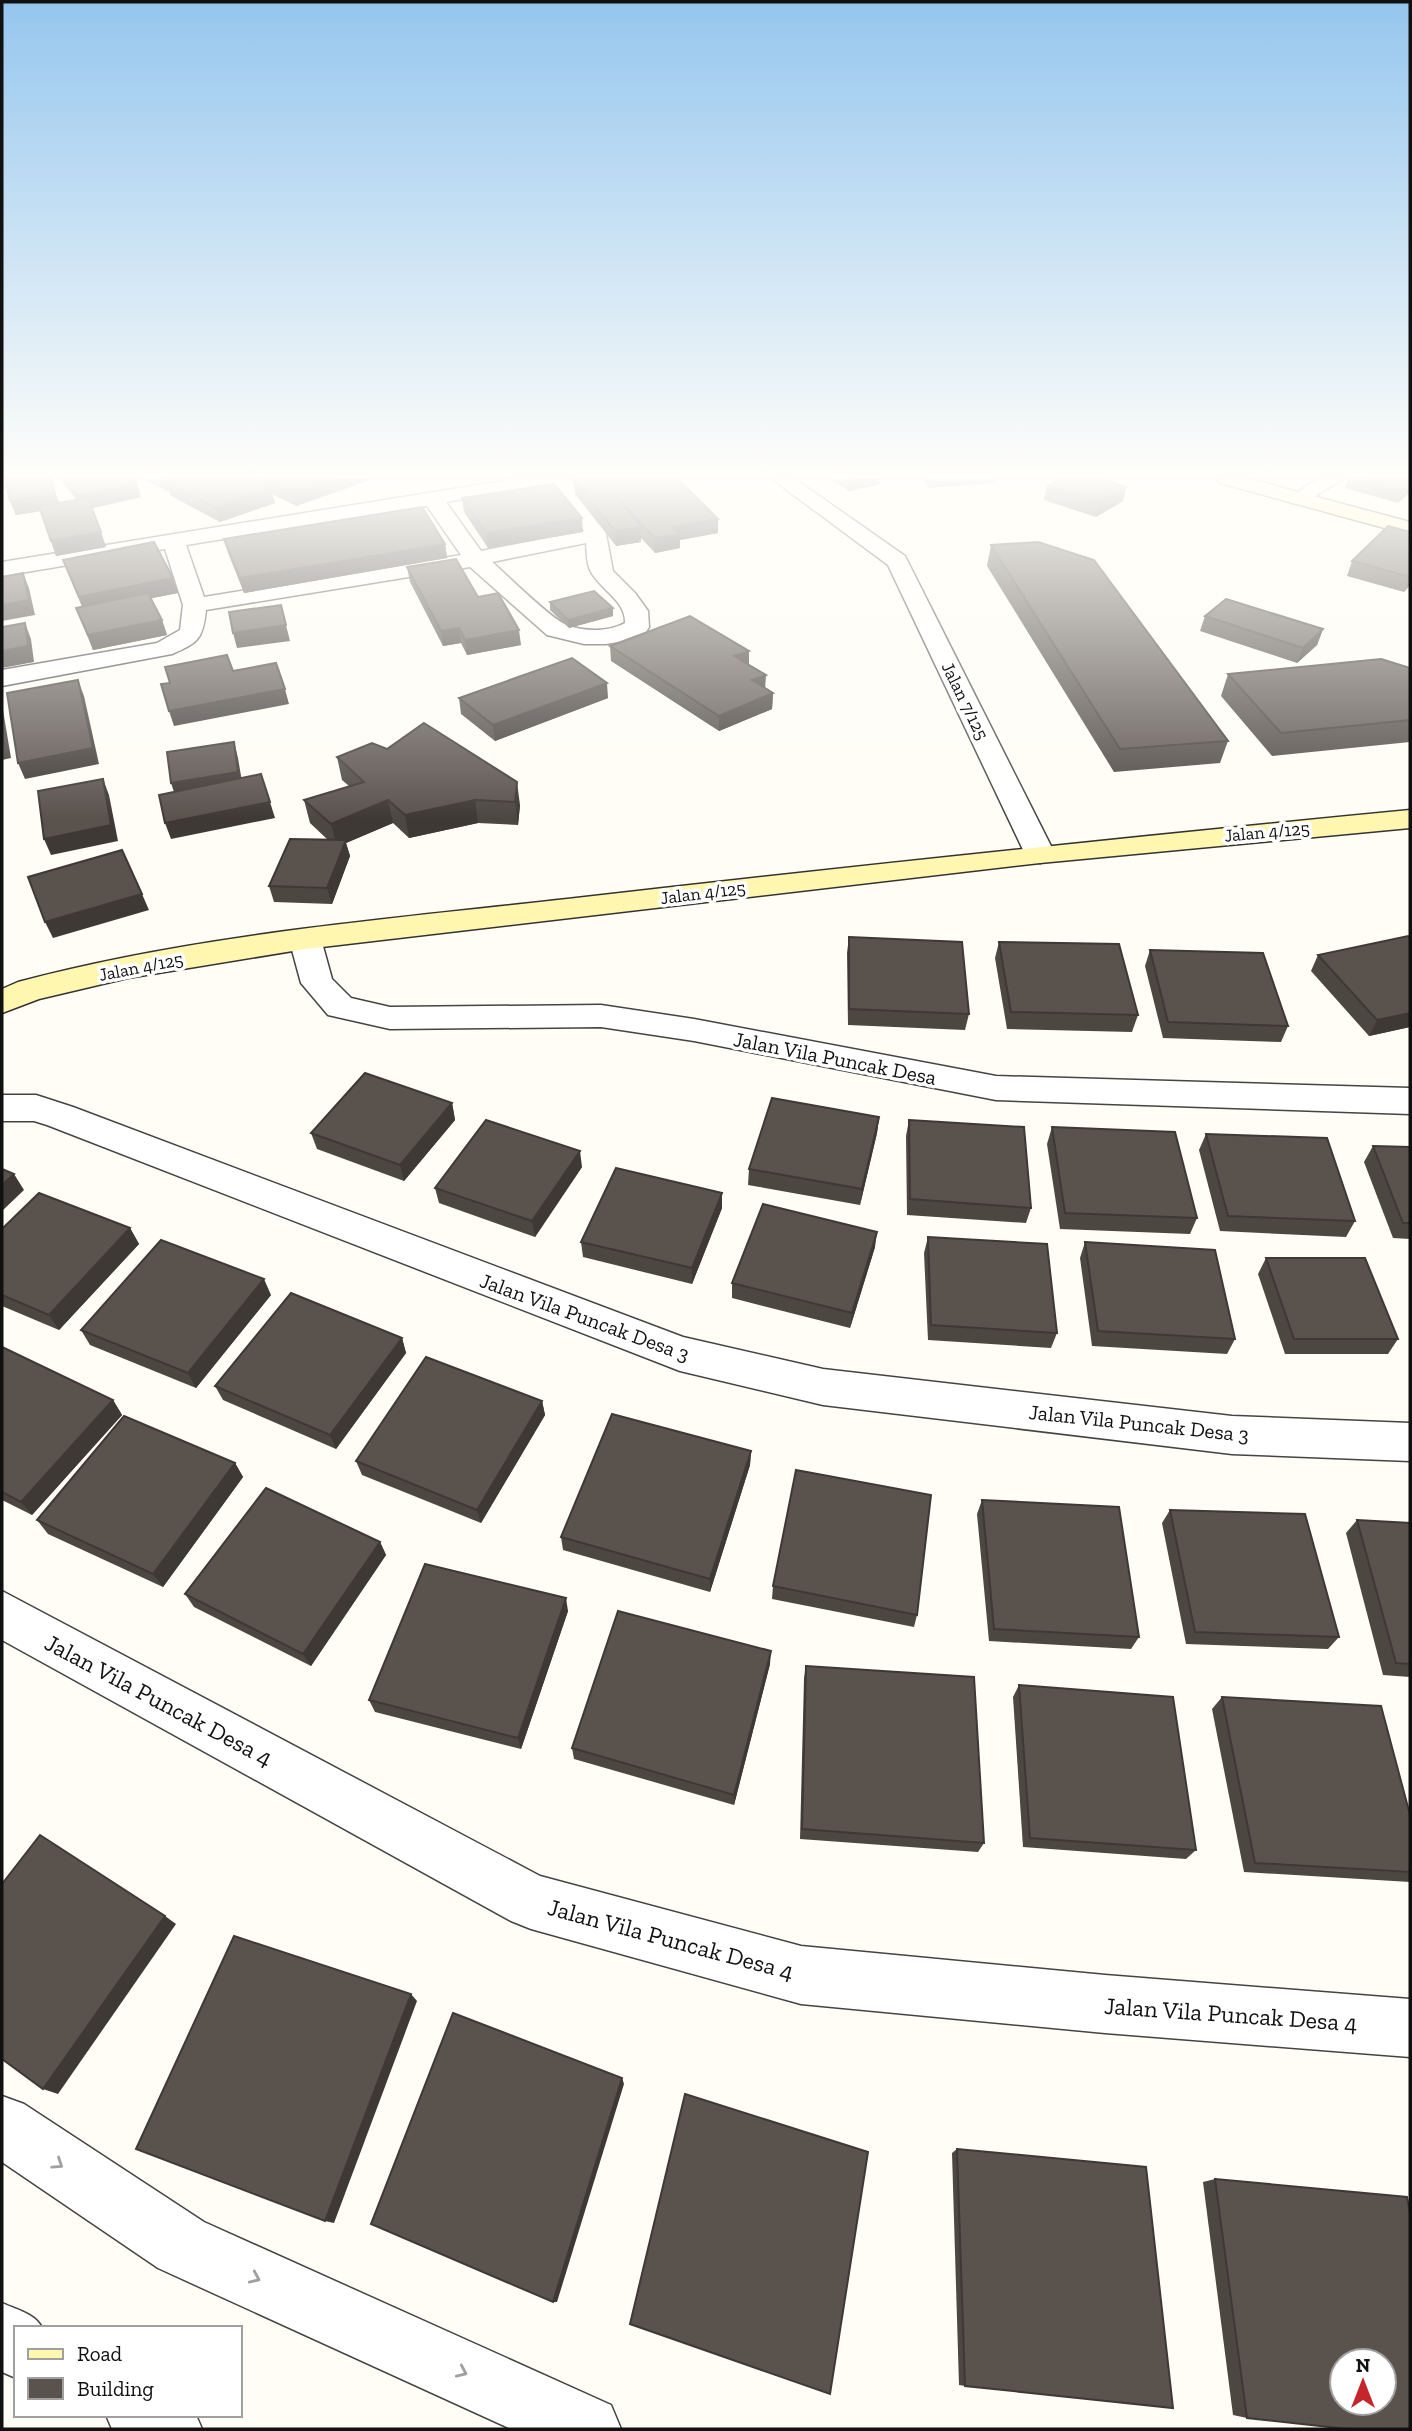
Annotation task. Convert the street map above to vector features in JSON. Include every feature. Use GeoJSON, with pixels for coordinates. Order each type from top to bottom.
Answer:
{"type":"FeatureCollection","features":[{"type":"Feature","properties":{"kind":"street"},"geometry":{"type":"LineString","coordinates":[[2,678],[163,649],[180,642],[192,632],[195,605],[191,592]]}},
{"type":"Feature","properties":{"kind":"street"},"geometry":{"type":"LineString","coordinates":[[195,605],[271,592]]}},
{"type":"Feature","properties":{"kind":"street"},"geometry":{"type":"LineString","coordinates":[[513,592],[556,630],[584,637],[621,635],[637,627],[639,620],[633,606],[621,592]]}},
{"type":"Feature","properties":{"kind":"street","name":"Jalan 7/125"},"geometry":{"type":"LineString","coordinates":[[912,592],[1040,853]]}},
{"type":"Feature","properties":{"kind":"street","name":"Jalan 4/125"},"geometry":{"type":"LineString","coordinates":[[2,1002],[30,990],[128,968],[305,939],[1040,853],[1410,819]]}},
{"type":"Feature","properties":{"kind":"street","name":"Jalan Vila Puncak Desa"},"geometry":{"type":"LineString","coordinates":[[305,939],[317,984],[340,1007],[390,1018],[601,1016],[694,1030],[996,1088],[1410,1101]]}},
{"type":"Feature","properties":{"kind":"street","name":"Jalan Vila Puncak Desa 3"},"geometry":{"type":"LineString","coordinates":[[19,1108],[680,1354],[837,1388],[1231,1435],[1410,1442]]}},
{"type":"Feature","properties":{"kind":"street","name":"Jalan Vila Puncak Desa 4"},"geometry":{"type":"LineString","coordinates":[[2,1614],[531,1901],[801,1975],[1105,2004],[1410,2028]]}},
{"type":"Feature","properties":{"kind":"street"},"geometry":{"type":"LineString","coordinates":[[2,2126],[181,2245],[587,2429]]}},
{"type":"Feature","properties":{"kind":"street"},"geometry":{"type":"LineString","coordinates":[[144,2417],[169,2429]]}},
{"type":"Feature","properties":{"kind":"building"},"geometry":{"type":"Polygon","coordinates":[[[2,592],[27,592],[29,600],[2,605],[2,592]]]}},
{"type":"Feature","properties":{"kind":"building"},"geometry":{"type":"Polygon","coordinates":[[[77,592],[102,592],[79,597],[77,592]]]}},
{"type":"Feature","properties":{"kind":"building"},"geometry":{"type":"Polygon","coordinates":[[[421,592],[475,592],[478,597],[498,593],[519,630],[465,640],[459,628],[441,631],[421,592]]]}},
{"type":"Feature","properties":{"kind":"building"},"geometry":{"type":"Polygon","coordinates":[[[596,592],[613,608],[568,620],[550,602],[596,592]]]}},
{"type":"Feature","properties":{"kind":"building"},"geometry":{"type":"Polygon","coordinates":[[[1021,592],[1118,592],[1228,741],[1120,749],[1021,592]]]}},
{"type":"Feature","properties":{"kind":"building"},"geometry":{"type":"Polygon","coordinates":[[[148,593],[162,620],[88,635],[76,608],[148,593]]]}},
{"type":"Feature","properties":{"kind":"building"},"geometry":{"type":"Polygon","coordinates":[[[1226,599],[1323,629],[1303,648],[1205,616],[1226,599]]]}},
{"type":"Feature","properties":{"kind":"building"},"geometry":{"type":"Polygon","coordinates":[[[281,605],[286,625],[233,633],[229,612],[281,605]]]}},
{"type":"Feature","properties":{"kind":"building"},"geometry":{"type":"Polygon","coordinates":[[[690,616],[749,651],[734,656],[766,675],[752,680],[773,693],[719,716],[610,646],[690,616]]]}},
{"type":"Feature","properties":{"kind":"building"},"geometry":{"type":"Polygon","coordinates":[[[25,623],[28,646],[2,651],[2,627],[25,623]]]}},
{"type":"Feature","properties":{"kind":"building"},"geometry":{"type":"Polygon","coordinates":[[[227,655],[233,671],[276,663],[285,689],[169,711],[161,684],[170,683],[165,667],[227,655]]]}},
{"type":"Feature","properties":{"kind":"building"},"geometry":{"type":"Polygon","coordinates":[[[572,658],[607,683],[493,725],[459,698],[572,658]]]}},
{"type":"Feature","properties":{"kind":"building"},"geometry":{"type":"Polygon","coordinates":[[[1381,659],[1410,668],[1410,720],[1281,733],[1228,674],[1381,659]]]}},
{"type":"Feature","properties":{"kind":"building"},"geometry":{"type":"Polygon","coordinates":[[[78,680],[93,748],[18,763],[7,693],[78,680]]]}},
{"type":"Feature","properties":{"kind":"building"},"geometry":{"type":"Polygon","coordinates":[[[424,723],[517,782],[515,802],[475,800],[405,815],[388,800],[331,824],[304,800],[364,782],[337,757],[372,743],[387,749],[424,723]]]}},
{"type":"Feature","properties":{"kind":"building"},"geometry":{"type":"Polygon","coordinates":[[[234,742],[238,772],[171,783],[167,752],[234,742]]]}},
{"type":"Feature","properties":{"kind":"building"},"geometry":{"type":"Polygon","coordinates":[[[261,774],[270,802],[165,823],[159,795],[261,774]]]}},
{"type":"Feature","properties":{"kind":"building"},"geometry":{"type":"Polygon","coordinates":[[[103,779],[111,825],[44,839],[38,791],[103,779]]]}},
{"type":"Feature","properties":{"kind":"building"},"geometry":{"type":"Polygon","coordinates":[[[290,839],[346,840],[327,888],[269,886],[290,839]]]}},
{"type":"Feature","properties":{"kind":"building"},"geometry":{"type":"Polygon","coordinates":[[[122,850],[142,894],[45,922],[28,877],[122,850]]]}},
{"type":"Feature","properties":{"kind":"building"},"geometry":{"type":"Polygon","coordinates":[[[1408,936],[1410,1013],[1377,1020],[1318,955],[1408,936]]]}},
{"type":"Feature","properties":{"kind":"building"},"geometry":{"type":"Polygon","coordinates":[[[849,937],[962,942],[969,1014],[849,1009],[849,937]]]}},
{"type":"Feature","properties":{"kind":"building"},"geometry":{"type":"Polygon","coordinates":[[[999,942],[1119,944],[1138,1015],[1011,1012],[999,942]]]}},
{"type":"Feature","properties":{"kind":"building"},"geometry":{"type":"Polygon","coordinates":[[[1150,950],[1263,953],[1288,1026],[1168,1022],[1150,950]]]}},
{"type":"Feature","properties":{"kind":"building"},"geometry":{"type":"Polygon","coordinates":[[[365,1073],[452,1103],[400,1165],[311,1133],[365,1073]]]}},
{"type":"Feature","properties":{"kind":"building"},"geometry":{"type":"Polygon","coordinates":[[[772,1098],[879,1117],[862,1189],[749,1169],[772,1098]]]}},
{"type":"Feature","properties":{"kind":"building"},"geometry":{"type":"Polygon","coordinates":[[[486,1120],[580,1151],[532,1221],[435,1188],[486,1120]]]}},
{"type":"Feature","properties":{"kind":"building"},"geometry":{"type":"Polygon","coordinates":[[[909,1120],[1024,1127],[1031,1208],[910,1199],[909,1120]]]}},
{"type":"Feature","properties":{"kind":"building"},"geometry":{"type":"Polygon","coordinates":[[[1052,1127],[1175,1132],[1197,1218],[1065,1213],[1052,1127]]]}},
{"type":"Feature","properties":{"kind":"building"},"geometry":{"type":"Polygon","coordinates":[[[1206,1134],[1327,1138],[1355,1221],[1228,1216],[1206,1134]]]}},
{"type":"Feature","properties":{"kind":"building"},"geometry":{"type":"Polygon","coordinates":[[[1373,1146],[1410,1147],[1410,1223],[1403,1223],[1373,1146]]]}},
{"type":"Feature","properties":{"kind":"building"},"geometry":{"type":"Polygon","coordinates":[[[616,1168],[722,1193],[692,1268],[581,1242],[616,1168]]]}},
{"type":"Feature","properties":{"kind":"building"},"geometry":{"type":"Polygon","coordinates":[[[2,1169],[14,1174],[2,1185],[2,1169]]]}},
{"type":"Feature","properties":{"kind":"building"},"geometry":{"type":"Polygon","coordinates":[[[39,1193],[130,1228],[49,1315],[2,1295],[2,1229],[39,1193]]]}},
{"type":"Feature","properties":{"kind":"building"},"geometry":{"type":"Polygon","coordinates":[[[763,1204],[877,1232],[852,1313],[732,1283],[763,1204]]]}},
{"type":"Feature","properties":{"kind":"building"},"geometry":{"type":"Polygon","coordinates":[[[928,1237],[1047,1244],[1057,1333],[931,1325],[928,1237]]]}},
{"type":"Feature","properties":{"kind":"building"},"geometry":{"type":"Polygon","coordinates":[[[161,1240],[264,1279],[188,1373],[81,1330],[161,1240]]]}},
{"type":"Feature","properties":{"kind":"building"},"geometry":{"type":"Polygon","coordinates":[[[1085,1242],[1215,1250],[1235,1339],[1098,1331],[1085,1242]]]}},
{"type":"Feature","properties":{"kind":"building"},"geometry":{"type":"Polygon","coordinates":[[[1266,1258],[1365,1258],[1398,1339],[1294,1339],[1266,1258]]]}},
{"type":"Feature","properties":{"kind":"building"},"geometry":{"type":"Polygon","coordinates":[[[291,1293],[402,1338],[330,1435],[215,1386],[291,1293]]]}},
{"type":"Feature","properties":{"kind":"building"},"geometry":{"type":"Polygon","coordinates":[[[2,1347],[113,1400],[21,1502],[2,1492],[2,1347]]]}},
{"type":"Feature","properties":{"kind":"building"},"geometry":{"type":"Polygon","coordinates":[[[426,1357],[542,1401],[477,1510],[356,1461],[426,1357]]]}},
{"type":"Feature","properties":{"kind":"building"},"geometry":{"type":"Polygon","coordinates":[[[612,1414],[751,1451],[710,1579],[561,1537],[612,1414]]]}},
{"type":"Feature","properties":{"kind":"building"},"geometry":{"type":"Polygon","coordinates":[[[124,1416],[235,1463],[153,1574],[37,1520],[124,1416]]]}},
{"type":"Feature","properties":{"kind":"building"},"geometry":{"type":"Polygon","coordinates":[[[796,1470],[931,1495],[917,1615],[773,1586],[796,1470]]]}},
{"type":"Feature","properties":{"kind":"building"},"geometry":{"type":"Polygon","coordinates":[[[266,1488],[380,1542],[303,1654],[185,1594],[266,1488]]]}},
{"type":"Feature","properties":{"kind":"building"},"geometry":{"type":"Polygon","coordinates":[[[982,1500],[1119,1507],[1139,1637],[994,1629],[982,1500]]]}},
{"type":"Feature","properties":{"kind":"building"},"geometry":{"type":"Polygon","coordinates":[[[1170,1510],[1305,1514],[1339,1637],[1195,1632],[1170,1510]]]}},
{"type":"Feature","properties":{"kind":"building"},"geometry":{"type":"Polygon","coordinates":[[[1357,1520],[1410,1523],[1410,1664],[1396,1663],[1357,1520]]]}},
{"type":"Feature","properties":{"kind":"building"},"geometry":{"type":"Polygon","coordinates":[[[425,1564],[566,1598],[518,1738],[369,1700],[425,1564]]]}},
{"type":"Feature","properties":{"kind":"building"},"geometry":{"type":"Polygon","coordinates":[[[618,1611],[771,1651],[734,1795],[572,1748],[618,1611]]]}},
{"type":"Feature","properties":{"kind":"building"},"geometry":{"type":"Polygon","coordinates":[[[806,1666],[974,1677],[984,1843],[802,1829],[806,1666]]]}},
{"type":"Feature","properties":{"kind":"building"},"geometry":{"type":"Polygon","coordinates":[[[1019,1685],[1173,1697],[1196,1850],[1030,1838],[1019,1685]]]}},
{"type":"Feature","properties":{"kind":"building"},"geometry":{"type":"Polygon","coordinates":[[[1222,1697],[1381,1706],[1410,1815],[1410,1872],[1255,1863],[1222,1697]]]}},
{"type":"Feature","properties":{"kind":"building"},"geometry":{"type":"Polygon","coordinates":[[[40,1835],[165,1916],[43,2089],[2,2059],[2,1884],[40,1835]]]}},
{"type":"Feature","properties":{"kind":"building"},"geometry":{"type":"Polygon","coordinates":[[[234,1936],[411,1994],[325,2221],[136,2149],[234,1936]]]}},
{"type":"Feature","properties":{"kind":"building"},"geometry":{"type":"Polygon","coordinates":[[[453,2013],[622,2078],[553,2302],[371,2224],[453,2013]]]}},
{"type":"Feature","properties":{"kind":"building"},"geometry":{"type":"Polygon","coordinates":[[[685,2094],[868,2152],[830,2394],[630,2324],[685,2094]]]}},
{"type":"Feature","properties":{"kind":"building"},"geometry":{"type":"Polygon","coordinates":[[[957,2149],[1146,2167],[1173,2408],[965,2386],[957,2149]]]}},
{"type":"Feature","properties":{"kind":"building"},"geometry":{"type":"Polygon","coordinates":[[[1215,2179],[1407,2197],[1410,2212],[1410,2429],[1347,2429],[1247,2418],[1215,2179]]]}}]}
